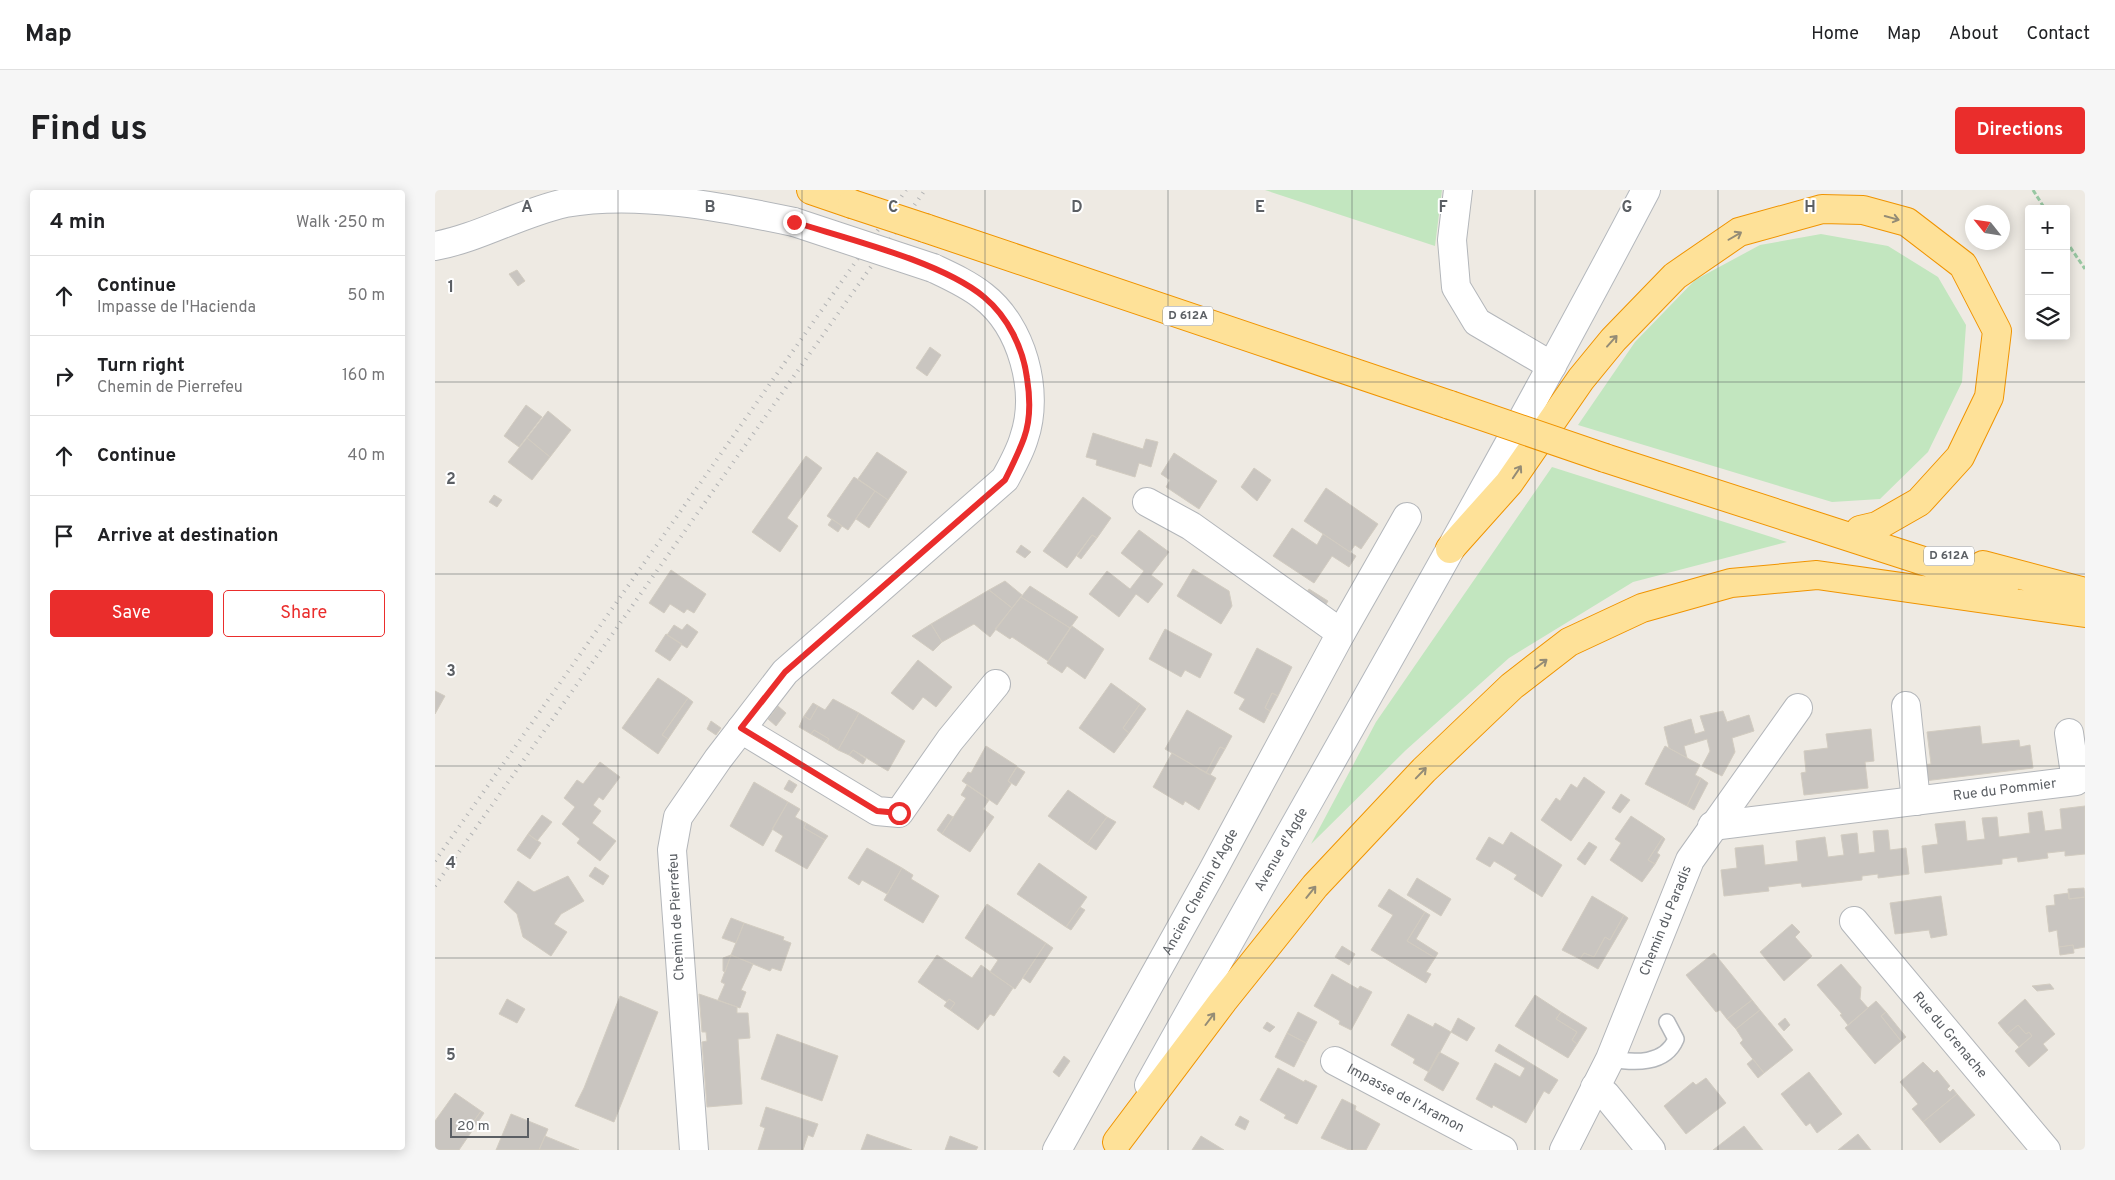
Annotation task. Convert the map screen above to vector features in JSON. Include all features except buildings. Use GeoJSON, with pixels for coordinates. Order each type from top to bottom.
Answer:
{"type":"FeatureCollection","features":[{"type":"Feature","properties":{"kind":"highway","name":"D 612A"},"geometry":{"type":"LineString","coordinates":[[811,190],[1605,458],[1812,523],[1855,540],[2083,605]]}},
{"type":"Feature","properties":{"kind":"highway"},"geometry":{"type":"LineString","coordinates":[[1450,549],[1509,483],[1581,379],[1613,340],[1675,276],[1739,232],[1822,210],[1863,210],[1907,222],[1963,265],[1997,330],[1989,397],[1960,457],[1919,502],[1877,526],[1860,530]]}},
{"type":"Feature","properties":{"kind":"highway","name":"D 612A"},"geometry":{"type":"LineString","coordinates":[[1812,523],[1860,530],[2009,573],[2083,605]]}},
{"type":"Feature","properties":{"kind":"highway"},"geometry":{"type":"LineString","coordinates":[[1115,1146],[1223,1001],[1315,886],[1424,770],[1512,686],[1569,642],[1642,608],[1731,583],[1817,575],[2083,605]]}},
{"type":"Feature","properties":{"kind":"street"},"geometry":{"type":"LineString","coordinates":[[1458,190],[1451,240],[1456,287],[1477,322],[1552,366]]}},
{"type":"Feature","properties":{"kind":"street","name":"Avenue d'Agde"},"geometry":{"type":"LineString","coordinates":[[1115,1146],[1552,366],[1646,190]]}},
{"type":"Feature","properties":{"kind":"street","name":"Chemin de Pierrefeu"},"geometry":{"type":"LineString","coordinates":[[435,246],[564,203],[597,198],[673,201],[725,208],[794,222],[933,268],[961,282],[984,296],[1004,317],[1024,358],[1030,400],[1025,437],[1005,480],[785,672],[741,728],[678,817],[672,850],[694,1150]]}},
{"type":"Feature","properties":{"kind":"street"},"geometry":{"type":"LineString","coordinates":[[1147,502],[1191,526],[1341,633]]}},
{"type":"Feature","properties":{"kind":"street","name":"Ancien Chemin d'Agde"},"geometry":{"type":"LineString","coordinates":[[1057,1150],[1212,872],[1341,633],[1407,517]]}},
{"type":"Feature","properties":{"kind":"street"},"geometry":{"type":"LineString","coordinates":[[741,728],[877,811],[899,813],[950,740],[996,684]]}},
{"type":"Feature","properties":{"kind":"street"},"geometry":{"type":"LineString","coordinates":[[1906,706],[1916,800]]}},
{"type":"Feature","properties":{"kind":"street","name":"Chemin du Paradis"},"geometry":{"type":"LineString","coordinates":[[1564,1150],[1610,1059],[1690,860],[1712,826],[1798,708]]}},
{"type":"Feature","properties":{"kind":"street","name":"Rue du Pommier"},"geometry":{"type":"LineString","coordinates":[[1712,826],[2076,780],[2069,734]]}},
{"type":"Feature","properties":{"kind":"street","name":"Rue du Grenache"},"geometry":{"type":"LineString","coordinates":[[1854,921],[2046,1150]]}},
{"type":"Feature","properties":{"kind":"street","name":"Impasse de l'Aramon"},"geometry":{"type":"LineString","coordinates":[[1335,1061],[1503,1150]]}},
{"type":"Feature","properties":{"kind":"street"},"geometry":{"type":"LineString","coordinates":[[1595,1087],[1606,1095],[1651,1150]]}},
{"type":"Feature","properties":{"kind":"lane"},"geometry":{"type":"LineString","coordinates":[[1610,1059],[1633,1062],[1663,1057],[1672,1049],[1676,1039],[1667,1022]]}},
{"type":"Feature","properties":{"kind":"path"},"geometry":{"type":"LineString","coordinates":[[2033,190],[2042,205]]}},
{"type":"Feature","properties":{"kind":"path"},"geometry":{"type":"LineString","coordinates":[[2070,247],[2085,269]]}},
{"type":"Feature","properties":{"kind":"green space"},"geometry":{"type":"Polygon","coordinates":[[[1265,190],[1442,190],[1435,246],[1265,190]]]}},
{"type":"Feature","properties":{"kind":"green space"},"geometry":{"type":"Polygon","coordinates":[[[1821,234],[1888,246],[1938,277],[1966,325],[1962,382],[1928,452],[1880,499],[1832,502],[1578,425],[1635,342],[1695,280],[1760,245],[1821,234]]]}},
{"type":"Feature","properties":{"kind":"green space"},"geometry":{"type":"Polygon","coordinates":[[[1552,467],[1787,542],[1633,582],[1509,658],[1406,750],[1311,844],[1376,722],[1552,467]]]}},
{"type":"Feature","properties":{"kind":"railway"},"geometry":{"type":"LineString","coordinates":[[435,861],[906,190]]}},
{"type":"Feature","properties":{"kind":"railway"},"geometry":{"type":"LineString","coordinates":[[435,886],[925,190]]}},
{"type":"Feature","properties":{"kind":"route"},"geometry":{"type":"LineString","coordinates":[[794,222],[873,246],[933,268],[961,282],[984,296],[1004,317],[1024,358],[1030,400],[1025,437],[1005,480],[785,672],[741,728],[877,811],[899,813]]}}]}
